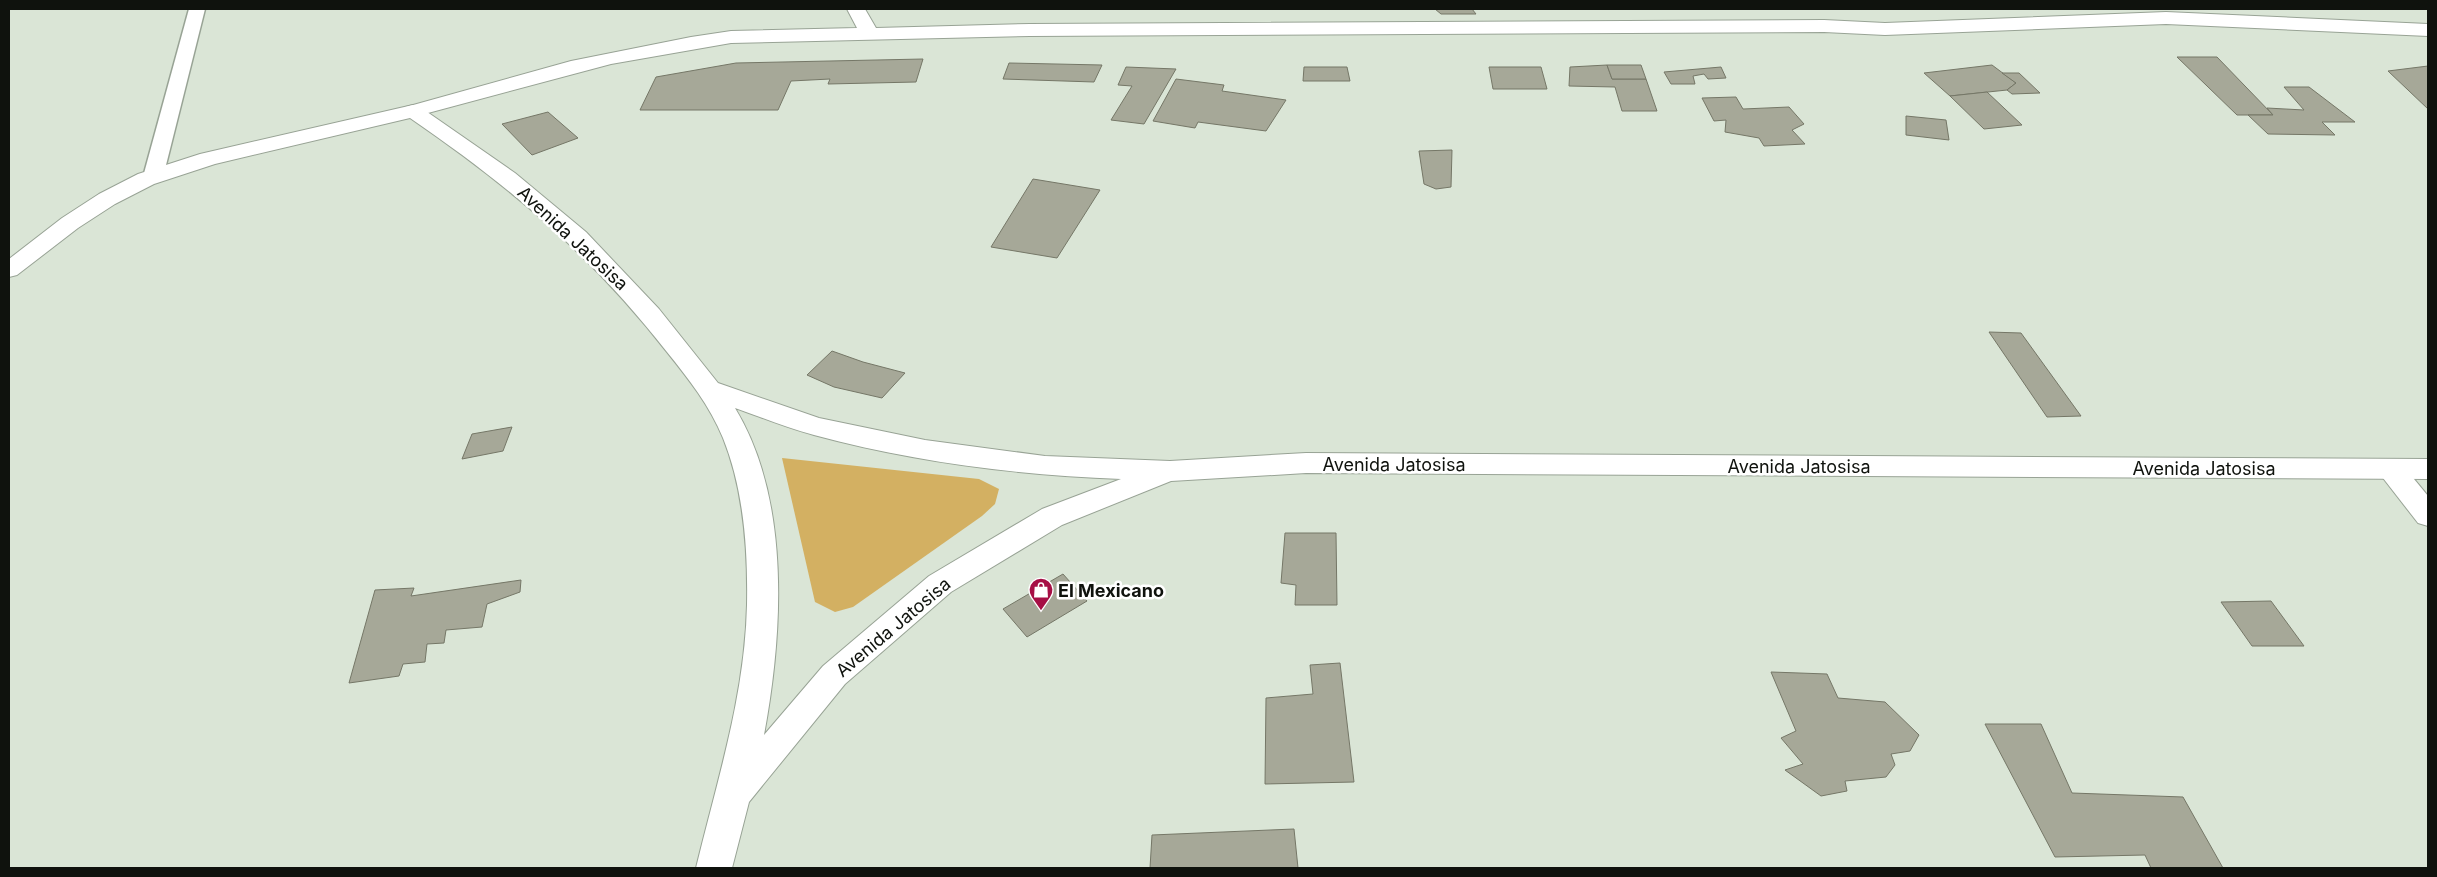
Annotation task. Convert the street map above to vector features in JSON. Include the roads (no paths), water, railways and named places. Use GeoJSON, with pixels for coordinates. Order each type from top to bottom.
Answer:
{"type":"FeatureCollection","features":[{"type":"Feature","properties":{"kind":"street"},"geometry":{"type":"LineString","coordinates":[[856,9],[869,32]]}},
{"type":"Feature","properties":{"kind":"street"},"geometry":{"type":"LineString","coordinates":[[1824,26],[1868,12]]}},
{"type":"Feature","properties":{"kind":"street"},"geometry":{"type":"LineString","coordinates":[[9,270],[77,218],[107,199],[153,177],[208,159],[413,111],[564,68],[684,42],[731,37],[869,32],[1824,26],[1886,29],[2166,18],[2428,30]]}},
{"type":"Feature","properties":{"kind":"street","name":"Avenida Jatosisa"},"geometry":{"type":"LineString","coordinates":[[413,111],[479,156],[540,203],[597,257],[658,322],[710,390],[741,447],[758,516],[764,596],[757,688],[735,794],[714,868]]}},
{"type":"Feature","properties":{"kind":"street","name":"Avenida Jatosisa"},"geometry":{"type":"LineString","coordinates":[[710,390],[815,426],[925,450],[1045,466],[1170,471],[1306,463],[2428,469]]}},
{"type":"Feature","properties":{"kind":"street"},"geometry":{"type":"LineString","coordinates":[[2390,469],[2428,515]]}},
{"type":"Feature","properties":{"kind":"street","name":"Avenida Jatosisa"},"geometry":{"type":"LineString","coordinates":[[735,794],[834,675],[940,584],[1052,517],[1170,471]]}},
{"type":"Feature","properties":{"kind":"lane"},"geometry":{"type":"LineString","coordinates":[[153,177],[197,9]]}},
{"type":"Feature","properties":{"kind":"place","name":"El Mexicano"},"geometry":{"type":"Point","coordinates":[1041,611]}}]}
